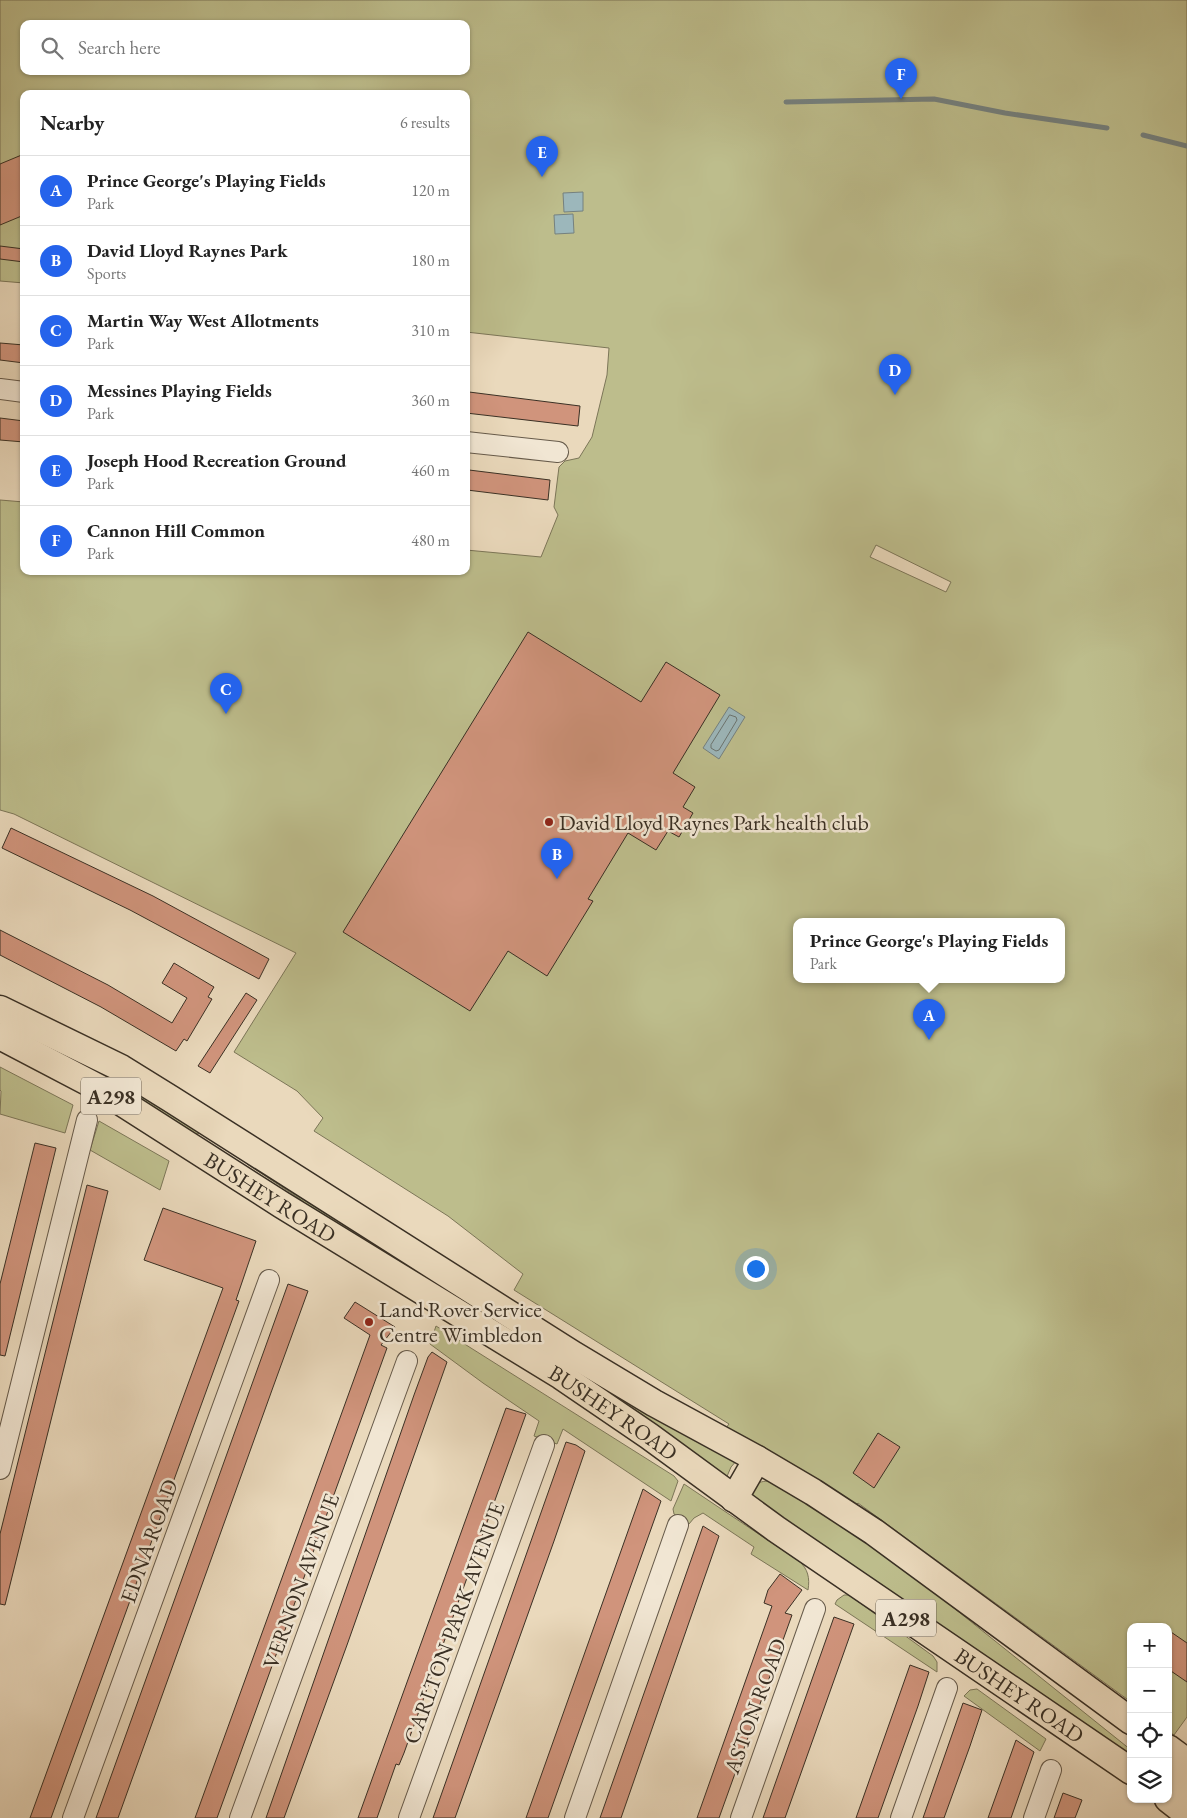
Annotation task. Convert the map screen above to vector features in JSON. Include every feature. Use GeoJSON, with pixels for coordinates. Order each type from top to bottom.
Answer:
{"type":"FeatureCollection","features":[{"type":"Feature","properties":{"kind":"main road","name":"BUSHEY ROAD"},"geometry":{"type":"LineString","coordinates":[[0,1009],[121,1068],[574,1354],[654,1403],[757,1459],[874,1532],[1127,1718]]}},
{"type":"Feature","properties":{"kind":"main road","name":"BUSHEY ROAD"},"geometry":{"type":"LineString","coordinates":[[0,1036],[98,1088],[282,1205],[553,1371],[649,1436],[734,1499],[1127,1768]]}},
{"type":"Feature","properties":{"kind":"main road"},"geometry":{"type":"LineString","coordinates":[[734,1499],[757,1459]]}},
{"type":"Feature","properties":{"kind":"main road","name":"BUSHEY ROAD"},"geometry":{"type":"LineString","coordinates":[[990,1618],[1064,1687],[1127,1737]]}},
{"type":"Feature","properties":{"kind":"main road"},"geometry":{"type":"LineString","coordinates":[[1172,1751],[1187,1762]]}},
{"type":"Feature","properties":{"kind":"main road"},"geometry":{"type":"LineString","coordinates":[[1172,1774],[1187,1786]]}},
{"type":"Feature","properties":{"kind":"main road"},"geometry":{"type":"LineString","coordinates":[[1172,1802],[1187,1814]]}},
{"type":"Feature","properties":{"kind":"street"},"geometry":{"type":"LineString","coordinates":[[0,389],[20,392]]}},
{"type":"Feature","properties":{"kind":"street"},"geometry":{"type":"LineString","coordinates":[[470,442],[558,452]]}},
{"type":"Feature","properties":{"kind":"street"},"geometry":{"type":"LineString","coordinates":[[0,1469],[87,1120]]}},
{"type":"Feature","properties":{"kind":"street","name":"EDNA ROAD"},"geometry":{"type":"LineString","coordinates":[[74,1818],[269,1280]]}},
{"type":"Feature","properties":{"kind":"street","name":"VERNON AVENUE"},"geometry":{"type":"LineString","coordinates":[[240,1818],[407,1361]]}},
{"type":"Feature","properties":{"kind":"street","name":"CARLTON PARK AVENUE"},"geometry":{"type":"LineString","coordinates":[[409,1818],[544,1445]]}},
{"type":"Feature","properties":{"kind":"street"},"geometry":{"type":"LineString","coordinates":[[575,1818],[678,1525]]}},
{"type":"Feature","properties":{"kind":"street","name":"ASTON ROAD"},"geometry":{"type":"LineString","coordinates":[[741,1818],[815,1610]]}},
{"type":"Feature","properties":{"kind":"street"},"geometry":{"type":"LineString","coordinates":[[901,1818],[947,1688]]}},
{"type":"Feature","properties":{"kind":"street"},"geometry":{"type":"LineString","coordinates":[[1034,1818],[1051,1770]]}},
{"type":"Feature","properties":{"kind":"green space"},"geometry":{"type":"Polygon","coordinates":[[[0,0],[1187,0],[1187,1717],[1174,1735],[1172,1734],[1172,1623],[1127,1623],[1127,1699],[858,1503],[851,1510],[723,1432],[729,1424],[514,1290],[523,1274],[448,1216],[314,1131],[323,1118],[297,1091],[234,1052],[296,953],[14,814],[0,810],[0,500],[20,502],[20,575],[470,575],[470,550],[541,557],[558,515],[554,507],[559,467],[565,461],[579,458],[592,437],[607,375],[609,348],[470,332],[470,90],[20,90],[20,283],[0,281],[0,0]],[[876,545],[870,557],[946,592],[951,582],[876,545]]]}},
{"type":"Feature","properties":{"kind":"green space"},"geometry":{"type":"Polygon","coordinates":[[[10,1030],[105,1072],[205,1131],[194,1135],[10,1030]]]}},
{"type":"Feature","properties":{"kind":"green space"},"geometry":{"type":"Polygon","coordinates":[[[0,1067],[73,1105],[65,1133],[0,1114],[0,1067]]]}},
{"type":"Feature","properties":{"kind":"green space"},"geometry":{"type":"Polygon","coordinates":[[[99,1121],[169,1161],[160,1190],[90,1150],[99,1121]]]}},
{"type":"Feature","properties":{"kind":"green space"},"geometry":{"type":"Polygon","coordinates":[[[243,1157],[737,1460],[731,1467],[725,1481],[330,1224],[300,1199],[247,1164],[243,1157]]]}},
{"type":"Feature","properties":{"kind":"green space"},"geometry":{"type":"Polygon","coordinates":[[[436,1326],[674,1476],[678,1481],[671,1501],[563,1429],[557,1444],[534,1436],[539,1421],[430,1344],[436,1326]]]}},
{"type":"Feature","properties":{"kind":"green space"},"geometry":{"type":"Polygon","coordinates":[[[772,1481],[847,1527],[919,1580],[1127,1747],[1127,1756],[751,1496],[755,1486],[763,1482],[772,1481]]]}},
{"type":"Feature","properties":{"kind":"green space"},"geometry":{"type":"Polygon","coordinates":[[[684,1484],[799,1561],[808,1574],[808,1590],[751,1554],[754,1547],[703,1513],[694,1518],[689,1524],[674,1514],[673,1509],[684,1484]]]}},
{"type":"Feature","properties":{"kind":"green space"},"geometry":{"type":"Polygon","coordinates":[[[844,1595],[849,1595],[933,1656],[937,1662],[937,1672],[835,1604],[844,1595]]]}},
{"type":"Feature","properties":{"kind":"green space"},"geometry":{"type":"Polygon","coordinates":[[[977,1689],[1046,1739],[1040,1751],[964,1696],[970,1690],[977,1689]]]}},
{"type":"Feature","properties":{"kind":"water"},"geometry":{"type":"Polygon","coordinates":[[[583,192],[583,211],[564,212],[563,193],[583,192]]]}},
{"type":"Feature","properties":{"kind":"water"},"geometry":{"type":"Polygon","coordinates":[[[573,214],[574,233],[555,234],[554,215],[573,214]]]}},
{"type":"Feature","properties":{"kind":"water"},"geometry":{"type":"Polygon","coordinates":[[[729,707],[745,717],[719,759],[703,748],[729,707]]]}},
{"type":"Feature","properties":{"kind":"building"},"geometry":{"type":"Polygon","coordinates":[[[20,156],[20,217],[0,225],[0,164],[20,156]]]}},
{"type":"Feature","properties":{"kind":"building"},"geometry":{"type":"Polygon","coordinates":[[[0,246],[20,248],[20,262],[0,259],[0,246]]]}},
{"type":"Feature","properties":{"kind":"building"},"geometry":{"type":"Polygon","coordinates":[[[0,343],[20,345],[20,362],[0,360],[0,343]]]}},
{"type":"Feature","properties":{"kind":"building"},"geometry":{"type":"Polygon","coordinates":[[[470,392],[580,406],[578,426],[470,413],[470,392]]]}},
{"type":"Feature","properties":{"kind":"building"},"geometry":{"type":"Polygon","coordinates":[[[0,418],[20,420],[20,442],[0,440],[0,418]]]}},
{"type":"Feature","properties":{"kind":"building"},"geometry":{"type":"Polygon","coordinates":[[[470,470],[550,480],[548,500],[470,490],[470,470]]]}},
{"type":"Feature","properties":{"kind":"building","name":"David Lloyd Raynes Park health club"},"geometry":{"type":"Polygon","coordinates":[[[528,632],[641,702],[666,662],[720,695],[673,773],[695,787],[683,807],[693,813],[679,837],[668,831],[656,850],[628,833],[588,899],[593,901],[547,976],[508,951],[470,1011],[343,932],[528,632]]]}},
{"type":"Feature","properties":{"kind":"building"},"geometry":{"type":"Polygon","coordinates":[[[11,828],[153,896],[269,959],[259,979],[130,910],[2,848],[11,828]]]}},
{"type":"Feature","properties":{"kind":"building"},"geometry":{"type":"Polygon","coordinates":[[[0,930],[108,985],[172,1023],[187,998],[162,983],[174,963],[214,987],[208,997],[212,999],[187,1041],[184,1039],[176,1051],[101,1007],[0,955],[0,930]]]}},
{"type":"Feature","properties":{"kind":"building"},"geometry":{"type":"Polygon","coordinates":[[[246,993],[257,1000],[210,1073],[198,1066],[246,993]]]}},
{"type":"Feature","properties":{"kind":"building"},"geometry":{"type":"Polygon","coordinates":[[[35,1143],[56,1148],[5,1356],[0,1355],[0,1284],[35,1143]]]}},
{"type":"Feature","properties":{"kind":"building"},"geometry":{"type":"Polygon","coordinates":[[[87,1185],[108,1191],[5,1605],[0,1604],[0,1534],[87,1185]]]}},
{"type":"Feature","properties":{"kind":"building"},"geometry":{"type":"Polygon","coordinates":[[[163,1208],[256,1241],[236,1300],[239,1301],[51,1818],[30,1818],[223,1288],[144,1260],[163,1208]]]}},
{"type":"Feature","properties":{"kind":"building"},"geometry":{"type":"Polygon","coordinates":[[[288,1284],[308,1291],[118,1818],[96,1818],[288,1284]]]}},
{"type":"Feature","properties":{"kind":"building"},"geometry":{"type":"Polygon","coordinates":[[[355,1302],[395,1327],[381,1345],[387,1348],[217,1818],[195,1818],[370,1335],[344,1318],[355,1302]]]}},
{"type":"Feature","properties":{"kind":"building"},"geometry":{"type":"Polygon","coordinates":[[[432,1352],[447,1362],[347,1645],[284,1818],[266,1818],[414,1395],[428,1357],[432,1352]]]}},
{"type":"Feature","properties":{"kind":"building"},"geometry":{"type":"Polygon","coordinates":[[[506,1408],[526,1414],[404,1753],[399,1765],[396,1764],[377,1818],[358,1818],[506,1408]]]}},
{"type":"Feature","properties":{"kind":"building"},"geometry":{"type":"Polygon","coordinates":[[[878,1433],[900,1447],[874,1488],[853,1473],[878,1433]]]}},
{"type":"Feature","properties":{"kind":"building"},"geometry":{"type":"Polygon","coordinates":[[[566,1442],[576,1445],[585,1451],[554,1541],[455,1818],[433,1818],[566,1442]]]}},
{"type":"Feature","properties":{"kind":"building"},"geometry":{"type":"Polygon","coordinates":[[[643,1489],[661,1501],[548,1818],[526,1818],[643,1489]]]}},
{"type":"Feature","properties":{"kind":"building"},"geometry":{"type":"Polygon","coordinates":[[[703,1526],[719,1536],[621,1818],[600,1818],[703,1526]]]}},
{"type":"Feature","properties":{"kind":"building"},"geometry":{"type":"Polygon","coordinates":[[[780,1574],[802,1590],[785,1613],[792,1615],[719,1818],[697,1818],[772,1606],[764,1603],[768,1590],[780,1574]]]}},
{"type":"Feature","properties":{"kind":"building"},"geometry":{"type":"Polygon","coordinates":[[[834,1617],[854,1624],[785,1818],[763,1818],[834,1617]]]}},
{"type":"Feature","properties":{"kind":"building"},"geometry":{"type":"Polygon","coordinates":[[[1172,1633],[1187,1643],[1187,1682],[1172,1672],[1172,1633]]]}},
{"type":"Feature","properties":{"kind":"building"},"geometry":{"type":"Polygon","coordinates":[[[910,1665],[929,1672],[918,1706],[878,1818],[856,1818],[910,1665]]]}},
{"type":"Feature","properties":{"kind":"building"},"geometry":{"type":"Polygon","coordinates":[[[963,1703],[982,1710],[970,1746],[944,1818],[923,1818],[963,1703]]]}},
{"type":"Feature","properties":{"kind":"building"},"geometry":{"type":"Polygon","coordinates":[[[1016,1740],[1034,1752],[1011,1818],[988,1818],[1016,1740]]]}},
{"type":"Feature","properties":{"kind":"building"},"geometry":{"type":"Polygon","coordinates":[[[1063,1793],[1082,1800],[1075,1818],[1054,1818],[1063,1793]]]}},
{"type":"Feature","properties":{"kind":"waterway"},"geometry":{"type":"LineString","coordinates":[[786,102],[934,99],[1005,113],[1107,128]]}},
{"type":"Feature","properties":{"kind":"waterway"},"geometry":{"type":"LineString","coordinates":[[1143,135],[1187,146]]}},
{"type":"Feature","properties":{"kind":"place","name":"Cannon Hill Common"},"geometry":{"type":"Point","coordinates":[901,99]}},
{"type":"Feature","properties":{"kind":"place","name":"Joseph Hood Recreation Ground"},"geometry":{"type":"Point","coordinates":[542,177]}},
{"type":"Feature","properties":{"kind":"place","name":"Messines Playing Fields"},"geometry":{"type":"Point","coordinates":[895,395]}},
{"type":"Feature","properties":{"kind":"place","name":"Martin Way West Allotments"},"geometry":{"type":"Point","coordinates":[226,714]}},
{"type":"Feature","properties":{"kind":"place","name":"David Lloyd Raynes Park health club"},"geometry":{"type":"Point","coordinates":[549,822]}},
{"type":"Feature","properties":{"kind":"place","name":"David Lloyd Raynes Park"},"geometry":{"type":"Point","coordinates":[557,879]}},
{"type":"Feature","properties":{"kind":"place","name":"Prince George's Playing Fields"},"geometry":{"type":"Point","coordinates":[929,1040]}},
{"type":"Feature","properties":{"kind":"place","name":"Land Rover Service Centre Wimbledon"},"geometry":{"type":"Point","coordinates":[369,1322]}}]}
